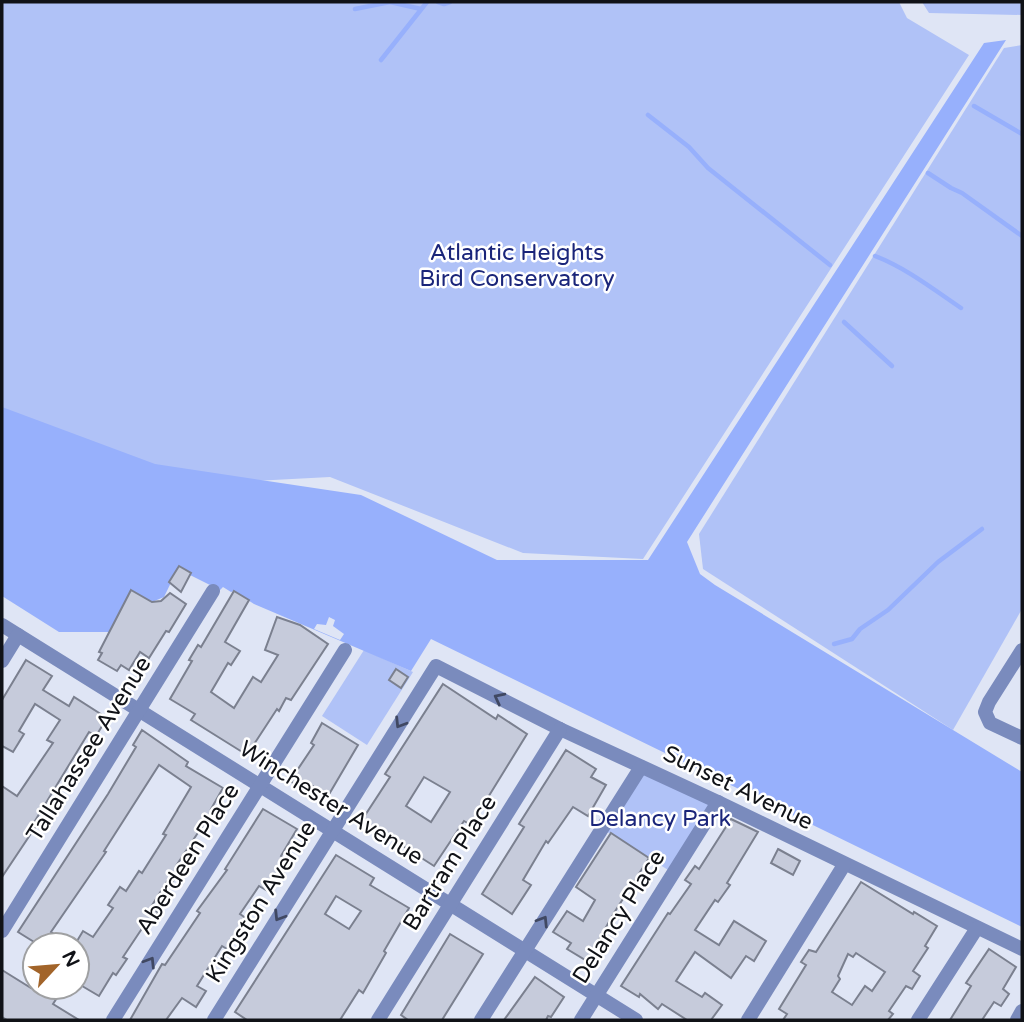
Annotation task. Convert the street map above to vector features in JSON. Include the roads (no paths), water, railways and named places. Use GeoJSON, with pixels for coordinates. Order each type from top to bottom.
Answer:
{"type":"FeatureCollection","features":[{"type":"Feature","properties":{"kind":"street","name":"Tallahassee Avenue"},"geometry":{"type":"LineString","coordinates":[[2,930],[213,591]]}},
{"type":"Feature","properties":{"kind":"street","name":"Winchester Avenue"},"geometry":{"type":"LineString","coordinates":[[2,625],[636,1020]]}},
{"type":"Feature","properties":{"kind":"street"},"geometry":{"type":"LineString","coordinates":[[2,661],[18,635]]}},
{"type":"Feature","properties":{"kind":"street","name":"Aberdeen Place"},"geometry":{"type":"LineString","coordinates":[[113,1020],[345,650]]}},
{"type":"Feature","properties":{"kind":"street"},"geometry":{"type":"LineString","coordinates":[[1022,650],[989,702],[986,716],[995,726],[1022,738]]}},
{"type":"Feature","properties":{"kind":"street","name":"Sunset Avenue"},"geometry":{"type":"LineString","coordinates":[[436,666],[560,729],[1022,949]]}},
{"type":"Feature","properties":{"kind":"street","name":"Kingston Avenue"},"geometry":{"type":"LineString","coordinates":[[214,1020],[436,666]]}},
{"type":"Feature","properties":{"kind":"street","name":"Bartram Place"},"geometry":{"type":"LineString","coordinates":[[378,1020],[560,729]]}},
{"type":"Feature","properties":{"kind":"street"},"geometry":{"type":"LineString","coordinates":[[481,1020],[640,767]]}},
{"type":"Feature","properties":{"kind":"street","name":"Delancy Place"},"geometry":{"type":"LineString","coordinates":[[581,1020],[718,802]]}},
{"type":"Feature","properties":{"kind":"street"},"geometry":{"type":"LineString","coordinates":[[748,1020],[844,865]]}},
{"type":"Feature","properties":{"kind":"street"},"geometry":{"type":"LineString","coordinates":[[918,1020],[977,928]]}},
{"type":"Feature","properties":{"kind":"street"},"geometry":{"type":"LineString","coordinates":[[1017,1020],[1022,1012]]}},
{"type":"Feature","properties":{"kind":"waterway"},"geometry":{"type":"LineString","coordinates":[[355,9],[390,2],[421,9]]}},
{"type":"Feature","properties":{"kind":"waterway"},"geometry":{"type":"LineString","coordinates":[[381,60],[427,2]]}},
{"type":"Feature","properties":{"kind":"waterway"},"geometry":{"type":"LineString","coordinates":[[438,2],[450,2]]}},
{"type":"Feature","properties":{"kind":"waterway"},"geometry":{"type":"LineString","coordinates":[[974,106],[1022,134]]}},
{"type":"Feature","properties":{"kind":"waterway"},"geometry":{"type":"LineString","coordinates":[[648,115],[689,147],[708,168],[830,265]]}},
{"type":"Feature","properties":{"kind":"waterway"},"geometry":{"type":"LineString","coordinates":[[928,173],[962,193],[1022,236]]}},
{"type":"Feature","properties":{"kind":"waterway"},"geometry":{"type":"LineString","coordinates":[[875,256],[908,273],[961,308]]}},
{"type":"Feature","properties":{"kind":"waterway"},"geometry":{"type":"LineString","coordinates":[[844,322],[892,366]]}},
{"type":"Feature","properties":{"kind":"waterway"},"geometry":{"type":"LineString","coordinates":[[834,644],[852,639],[860,629],[888,610],[938,562],[982,529]]}},
{"type":"Feature","properties":{"kind":"park label","name":"Atlantic Heights Bird Conservatory"},"geometry":{"type":"Point","coordinates":[517,266]}},
{"type":"Feature","properties":{"kind":"park label","name":"Delancy Park"},"geometry":{"type":"Point","coordinates":[660,819]}}]}
